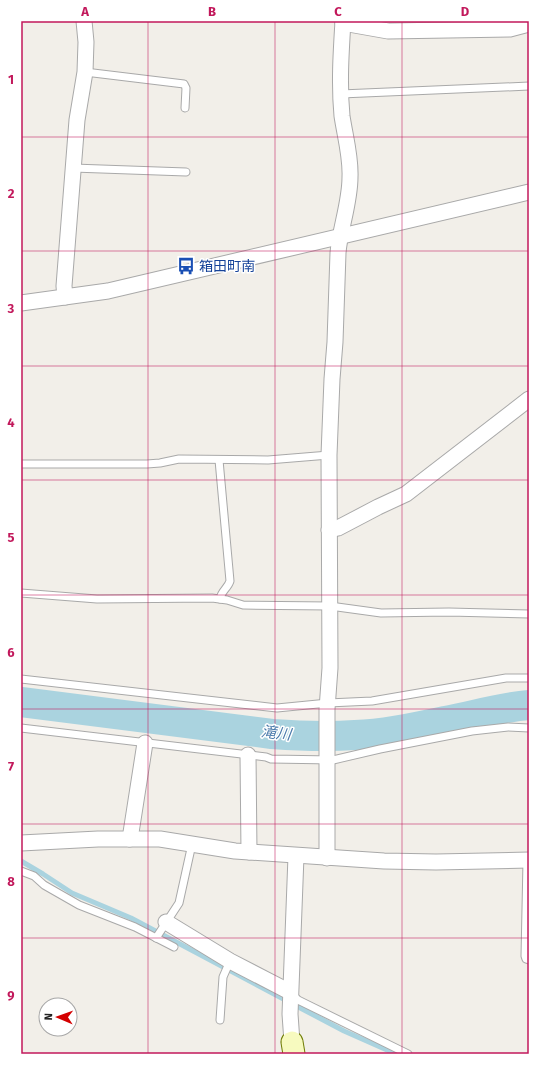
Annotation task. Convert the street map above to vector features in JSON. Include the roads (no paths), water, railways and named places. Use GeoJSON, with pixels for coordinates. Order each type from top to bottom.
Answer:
{"type":"FeatureCollection","features":[{"type":"Feature","properties":{"kind":"street"},"geometry":{"type":"LineString","coordinates":[[65,297],[64,286],[72,168],[77,120],[85,72],[86,42],[84,21]]}},
{"type":"Feature","properties":{"kind":"street"},"geometry":{"type":"LineString","coordinates":[[327,858],[328,706],[330,668],[329,455],[338,253],[350,177],[341,94],[340,68],[343,22],[388,31],[510,29],[529,24]]}},
{"type":"Feature","properties":{"kind":"street"},"geometry":{"type":"LineString","coordinates":[[21,303],[108,291],[529,192]]}},
{"type":"Feature","properties":{"kind":"street"},"geometry":{"type":"LineString","coordinates":[[329,530],[338,528],[406,494],[529,399]]}},
{"type":"Feature","properties":{"kind":"street"},"geometry":{"type":"LineString","coordinates":[[130,839],[145,743]]}},
{"type":"Feature","properties":{"kind":"street"},"geometry":{"type":"LineString","coordinates":[[248,755],[249,852]]}},
{"type":"Feature","properties":{"kind":"street"},"geometry":{"type":"LineString","coordinates":[[21,843],[98,839],[160,840],[249,852],[327,858],[436,862],[528,860]]}},
{"type":"Feature","properties":{"kind":"street"},"geometry":{"type":"LineString","coordinates":[[293,1048],[290,992],[296,856]]}},
{"type":"Feature","properties":{"kind":"street"},"geometry":{"type":"LineString","coordinates":[[160,931],[228,966],[290,992]]}},
{"type":"Feature","properties":{"kind":"lane"},"geometry":{"type":"LineString","coordinates":[[85,72],[184,84],[186,88],[185,108]]}},
{"type":"Feature","properties":{"kind":"lane"},"geometry":{"type":"LineString","coordinates":[[341,94],[529,86]]}},
{"type":"Feature","properties":{"kind":"lane"},"geometry":{"type":"LineString","coordinates":[[72,168],[186,172]]}},
{"type":"Feature","properties":{"kind":"lane"},"geometry":{"type":"LineString","coordinates":[[21,464],[147,464],[180,459],[278,460],[329,455]]}},
{"type":"Feature","properties":{"kind":"lane"},"geometry":{"type":"LineString","coordinates":[[219,460],[230,581],[228,586],[222,592],[220,599]]}},
{"type":"Feature","properties":{"kind":"lane"},"geometry":{"type":"LineString","coordinates":[[21,593],[97,599],[220,599],[243,605],[330,606],[381,613],[449,612],[529,614]]}},
{"type":"Feature","properties":{"kind":"lane"},"geometry":{"type":"LineString","coordinates":[[21,679],[277,708],[328,706],[372,701],[506,678],[529,678]]}},
{"type":"Feature","properties":{"kind":"lane"},"geometry":{"type":"LineString","coordinates":[[21,728],[266,757],[271,759],[341,758],[380,749],[488,729],[508,727],[529,728]]}},
{"type":"Feature","properties":{"kind":"lane"},"geometry":{"type":"LineString","coordinates":[[160,931],[179,903],[192,844]]}},
{"type":"Feature","properties":{"kind":"lane"},"geometry":{"type":"LineString","coordinates":[[528,860],[525,956],[526,959],[529,960]]}},
{"type":"Feature","properties":{"kind":"lane"},"geometry":{"type":"LineString","coordinates":[[21,871],[34,876],[44,884],[79,905],[124,923],[160,931],[174,947]]}},
{"type":"Feature","properties":{"kind":"lane"},"geometry":{"type":"LineString","coordinates":[[220,1020],[223,977],[228,966]]}},
{"type":"Feature","properties":{"kind":"lane"},"geometry":{"type":"LineString","coordinates":[[290,992],[298,1000],[408,1054]]}},
{"type":"Feature","properties":{"kind":"waterway","name":"滝川"},"geometry":{"type":"LineString","coordinates":[[21,702],[272,734],[303,736],[345,736],[389,732],[529,705]]}},
{"type":"Feature","properties":{"kind":"waterway"},"geometry":{"type":"LineString","coordinates":[[21,861],[72,893],[131,918],[344,1031],[396,1054]]}},
{"type":"Feature","properties":{"kind":"place","name":"箱田町南"},"geometry":{"type":"Point","coordinates":[186,266]}}]}
